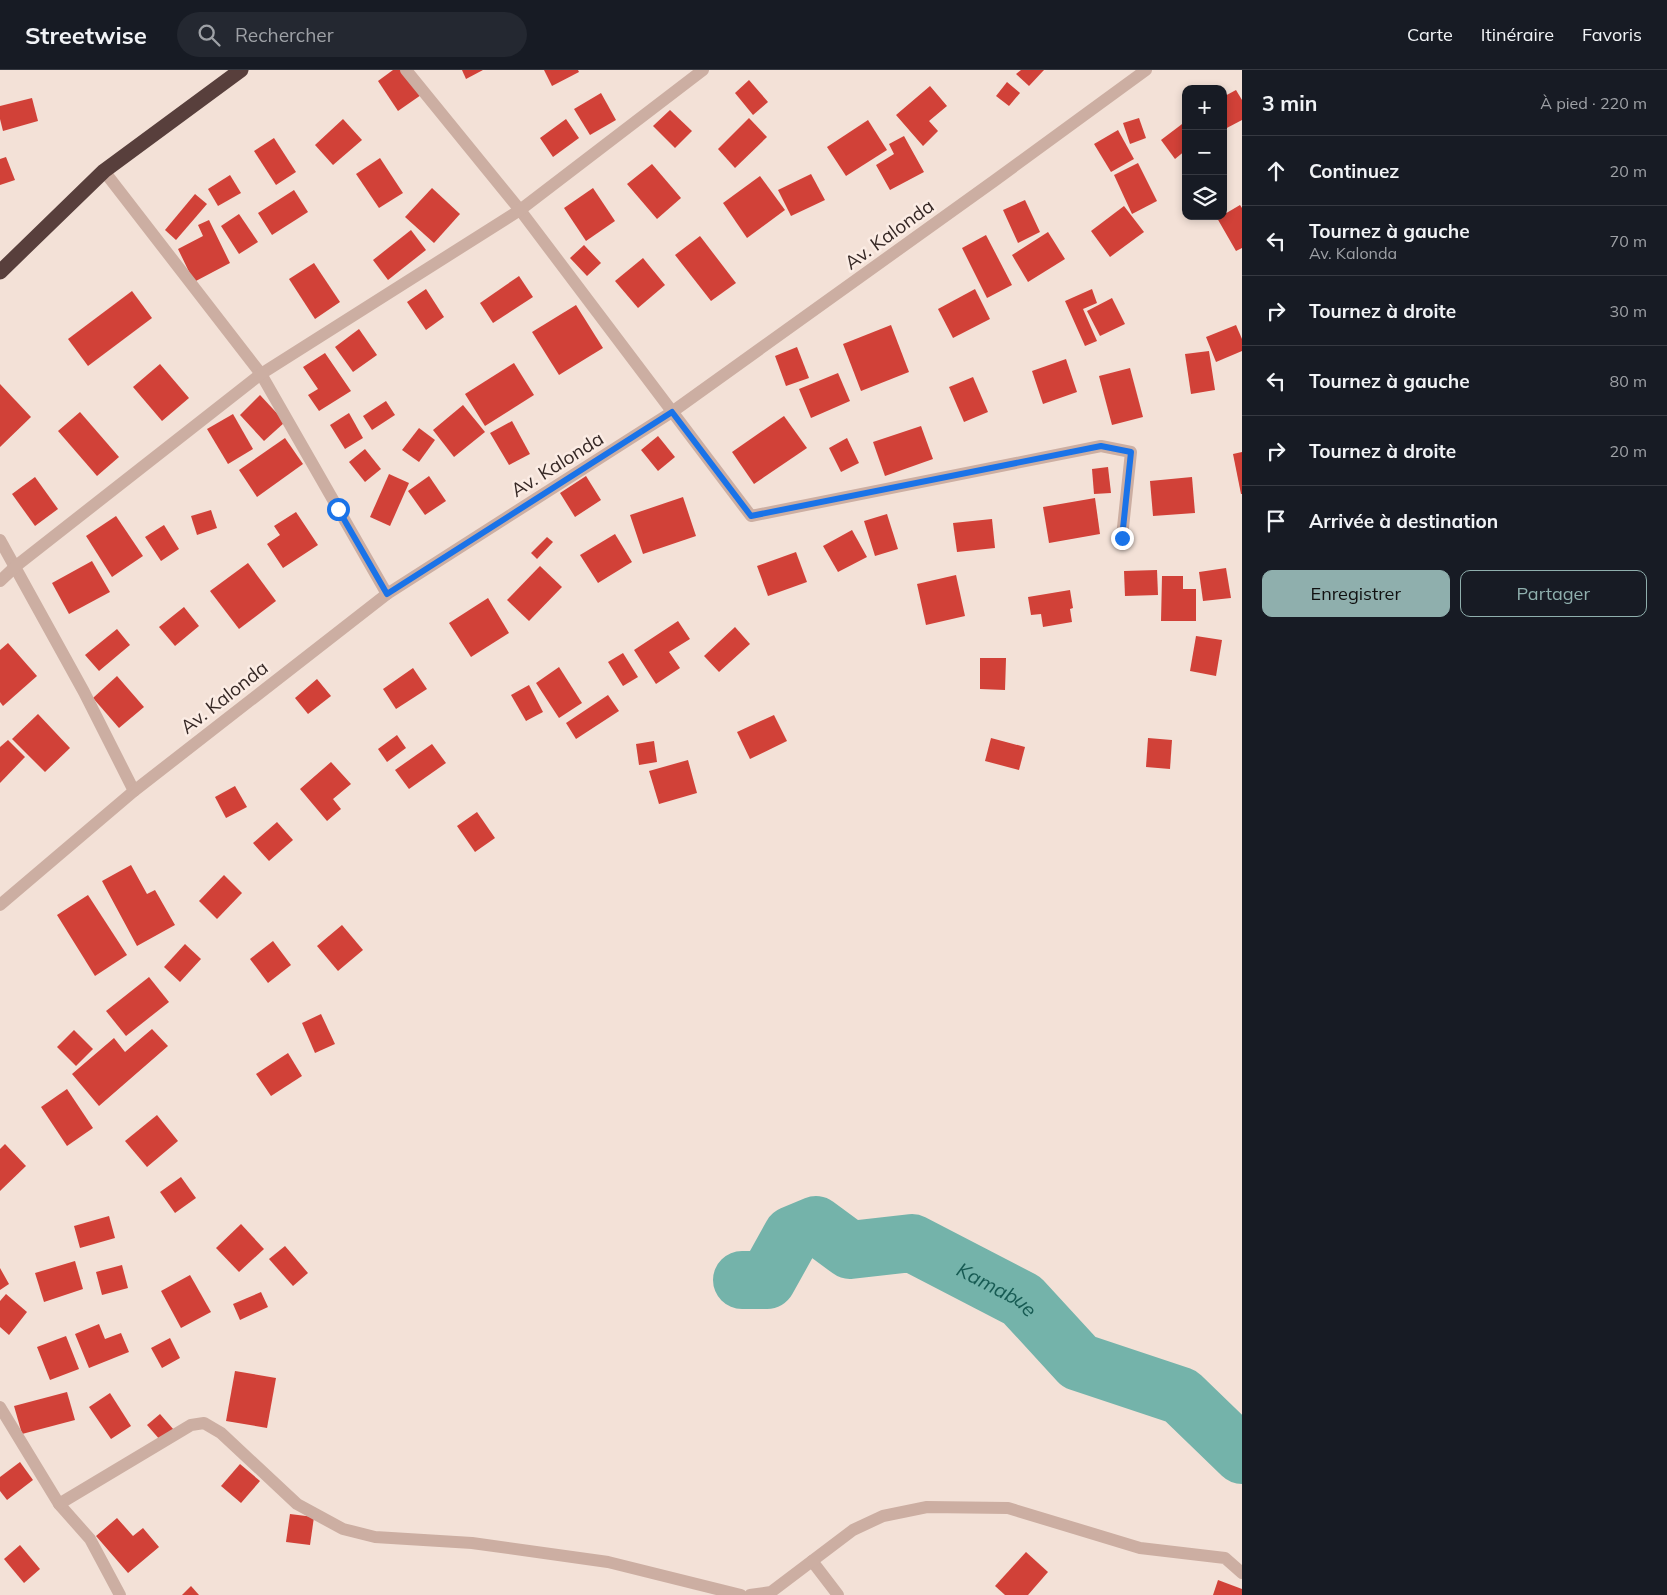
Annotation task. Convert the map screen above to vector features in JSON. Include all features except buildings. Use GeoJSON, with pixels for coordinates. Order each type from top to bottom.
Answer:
{"type":"FeatureCollection","features":[{"type":"Feature","properties":{"kind":"highway"},"geometry":{"type":"LineString","coordinates":[[0,272],[104,171],[241,70]]}},
{"type":"Feature","properties":{"kind":"street"},"geometry":{"type":"LineString","coordinates":[[406,70],[520,210],[751,516],[1101,446],[1131,452],[1122,538]]}},
{"type":"Feature","properties":{"kind":"street"},"geometry":{"type":"LineString","coordinates":[[0,581],[16,566],[261,374],[520,210],[703,70]]}},
{"type":"Feature","properties":{"kind":"street","name":"Av. Kalonda"},"geometry":{"type":"LineString","coordinates":[[0,905],[134,791],[387,594],[672,412],[1146,70]]}},
{"type":"Feature","properties":{"kind":"street"},"geometry":{"type":"LineString","coordinates":[[104,171],[261,374],[387,594]]}},
{"type":"Feature","properties":{"kind":"street"},"geometry":{"type":"LineString","coordinates":[[0,540],[84,692],[134,791]]}},
{"type":"Feature","properties":{"kind":"street"},"geometry":{"type":"LineString","coordinates":[[0,1407],[59,1504],[90,1539],[120,1595]]}},
{"type":"Feature","properties":{"kind":"street"},"geometry":{"type":"LineString","coordinates":[[59,1504],[191,1425],[204,1423],[222,1433],[297,1504],[342,1529],[375,1537],[472,1543],[608,1562],[741,1595]]}},
{"type":"Feature","properties":{"kind":"street"},"geometry":{"type":"LineString","coordinates":[[750,1595],[771,1592],[853,1530],[883,1516],[927,1508],[1008,1508],[1140,1548],[1225,1558],[1242,1574]]}},
{"type":"Feature","properties":{"kind":"street"},"geometry":{"type":"LineString","coordinates":[[812,1561],[838,1595]]}},
{"type":"Feature","properties":{"kind":"waterway","name":"Kamabue"},"geometry":{"type":"LineString","coordinates":[[742,1280],[767,1280],[792,1235],[816,1225],[850,1250],[912,1243],[1022,1300],[1079,1362],[1181,1396],[1242,1455]]}},
{"type":"Feature","properties":{"kind":"route"},"geometry":{"type":"LineString","coordinates":[[338,509],[387,594],[672,412],[751,516],[1101,446],[1131,452],[1122,538]]}}]}
